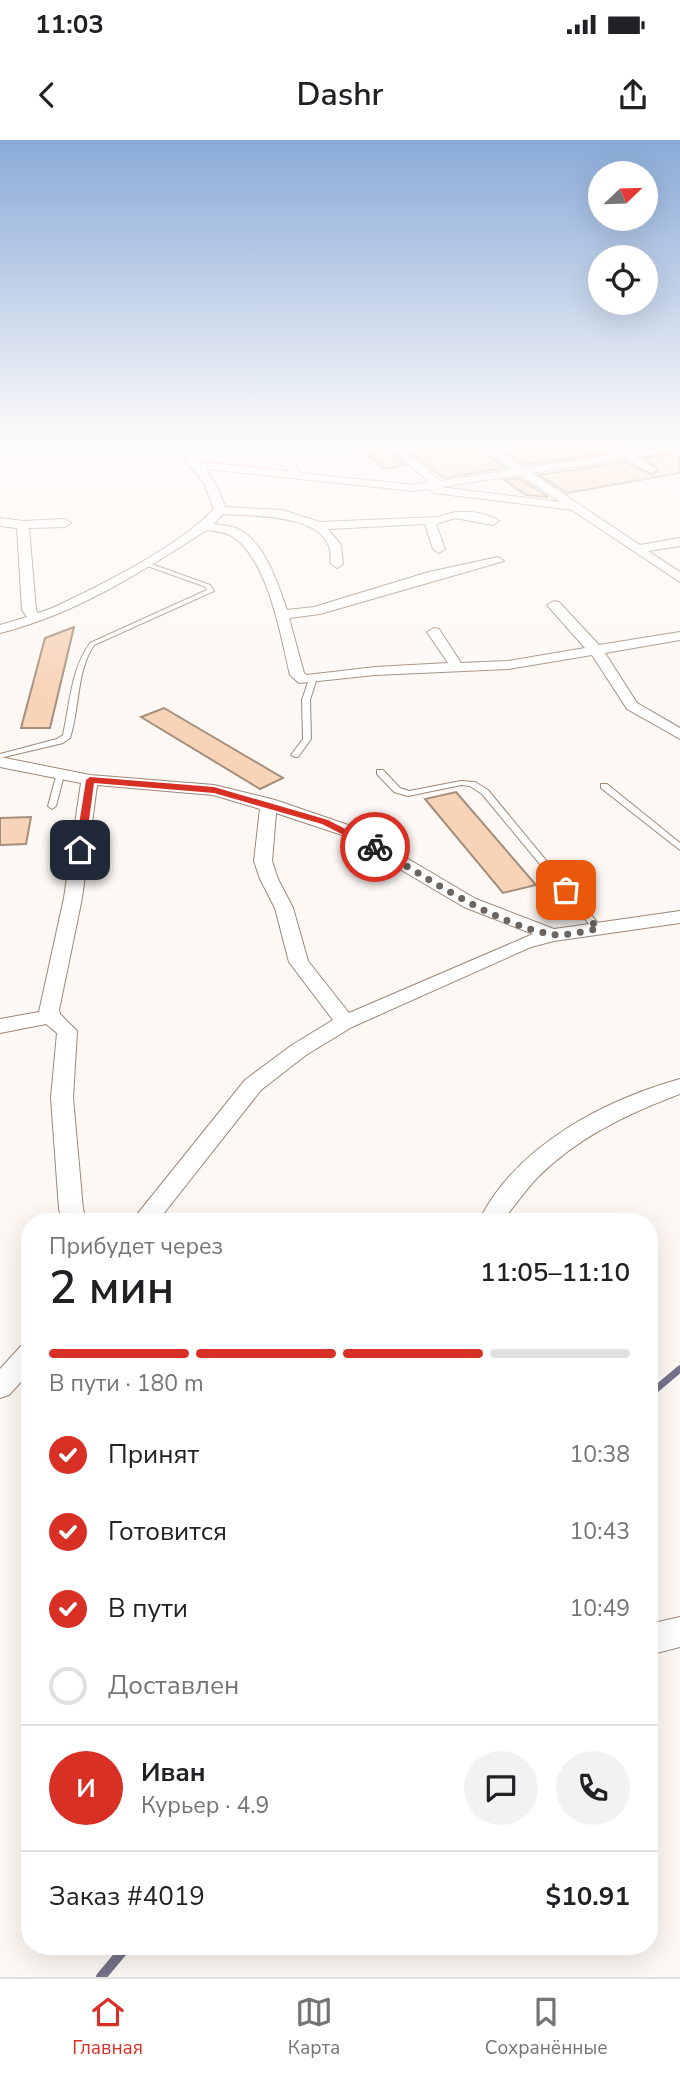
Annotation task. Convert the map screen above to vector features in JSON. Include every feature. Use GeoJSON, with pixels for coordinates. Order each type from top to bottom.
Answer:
{"type":"FeatureCollection","features":[{"type":"Feature","properties":{"kind":"street"},"geometry":{"type":"LineString","coordinates":[[23,531],[29,610],[36,619]]}},
{"type":"Feature","properties":{"kind":"street"},"geometry":{"type":"LineString","coordinates":[[0,629],[36,619],[101,589],[197,531]]}},
{"type":"Feature","properties":{"kind":"street"},"geometry":{"type":"LineString","coordinates":[[227,531],[244,539],[273,587],[297,675],[312,681],[374,671],[508,665],[680,636]]}},
{"type":"Feature","properties":{"kind":"street"},"geometry":{"type":"LineString","coordinates":[[323,531],[335,545],[337,565]]}},
{"type":"Feature","properties":{"kind":"street"},"geometry":{"type":"LineString","coordinates":[[433,531],[439,549]]}},
{"type":"Feature","properties":{"kind":"street"},"geometry":{"type":"LineString","coordinates":[[611,531],[680,578]]}},
{"type":"Feature","properties":{"kind":"street"},"geometry":{"type":"LineString","coordinates":[[639,549],[680,542]]}},
{"type":"Feature","properties":{"kind":"street"},"geometry":{"type":"LineString","coordinates":[[282,615],[315,611],[435,575],[498,561]]}},
{"type":"Feature","properties":{"kind":"street"},"geometry":{"type":"LineString","coordinates":[[554,605],[597,652],[632,706],[680,734]]}},
{"type":"Feature","properties":{"kind":"street"},"geometry":{"type":"LineString","coordinates":[[434,632],[457,667]]}},
{"type":"Feature","properties":{"kind":"street"},"geometry":{"type":"LineString","coordinates":[[0,761],[90,780],[214,790],[269,804],[348,831],[470,903],[552,935]]}},
{"type":"Feature","properties":{"kind":"street"},"geometry":{"type":"LineString","coordinates":[[72,1213],[62,1098],[67,1035],[65,1028],[51,1017],[48,1010],[73,898],[90,780]]}},
{"type":"Feature","properties":{"kind":"street"},"geometry":{"type":"LineString","coordinates":[[269,804],[263,861],[269,879],[284,908],[299,962],[345,1022]]}},
{"type":"Feature","properties":{"kind":"street"},"geometry":{"type":"LineString","coordinates":[[150,1213],[253,1085],[299,1050],[345,1022],[524,943],[552,935],[680,917]]}},
{"type":"Feature","properties":{"kind":"street"},"geometry":{"type":"LineString","coordinates":[[0,1026],[51,1017]]}},
{"type":"Feature","properties":{"kind":"street"},"geometry":{"type":"LineString","coordinates":[[496,1213],[530,1171],[573,1137],[619,1110],[680,1086]]}},
{"type":"Feature","properties":{"kind":"street"},"geometry":{"type":"LineString","coordinates":[[0,1387],[21,1364]]}},
{"type":"Feature","properties":{"kind":"street"},"geometry":{"type":"LineString","coordinates":[[658,1638],[680,1632]]}},
{"type":"Feature","properties":{"kind":"lane"},"geometry":{"type":"LineString","coordinates":[[0,756],[60,741],[67,736],[82,665],[92,643],[211,591],[208,586],[144,564]]}},
{"type":"Feature","properties":{"kind":"lane"},"geometry":{"type":"LineString","coordinates":[[295,755],[307,739],[306,700],[312,681]]}},
{"type":"Feature","properties":{"kind":"lane"},"geometry":{"type":"LineString","coordinates":[[380,772],[397,790],[408,794],[461,783],[472,784],[485,792],[598,929]]}},
{"type":"Feature","properties":{"kind":"lane"},"geometry":{"type":"LineString","coordinates":[[52,806],[60,775]]}},
{"type":"Feature","properties":{"kind":"lane"},"geometry":{"type":"LineString","coordinates":[[604,786],[680,847]]}},
{"type":"Feature","properties":{"kind":"building"},"geometry":{"type":"Polygon","coordinates":[[[74,627],[50,728],[21,728],[45,638],[74,627]]]}},
{"type":"Feature","properties":{"kind":"building"},"geometry":{"type":"Polygon","coordinates":[[[164,708],[283,778],[260,789],[141,717],[164,708]]]}},
{"type":"Feature","properties":{"kind":"building"},"geometry":{"type":"Polygon","coordinates":[[[456,792],[536,885],[503,893],[425,799],[456,792]]]}},
{"type":"Feature","properties":{"kind":"building"},"geometry":{"type":"Polygon","coordinates":[[[31,817],[26,844],[0,845],[0,818],[31,817]]]}},
{"type":"Feature","properties":{"kind":"waterway"},"geometry":{"type":"LineString","coordinates":[[658,1387],[680,1369]]}},
{"type":"Feature","properties":{"kind":"waterway"},"geometry":{"type":"LineString","coordinates":[[101,1977],[119,1955]]}},
{"type":"Feature","properties":{"kind":"way so far"},"geometry":{"type":"LineString","coordinates":[[375,847],[470,903],[525,926],[552,935],[598,929],[566,890]]}},
{"type":"Feature","properties":{"kind":"route"},"geometry":{"type":"LineString","coordinates":[[80,850],[90,780],[214,790],[325,822],[348,831],[375,847]]}}]}
